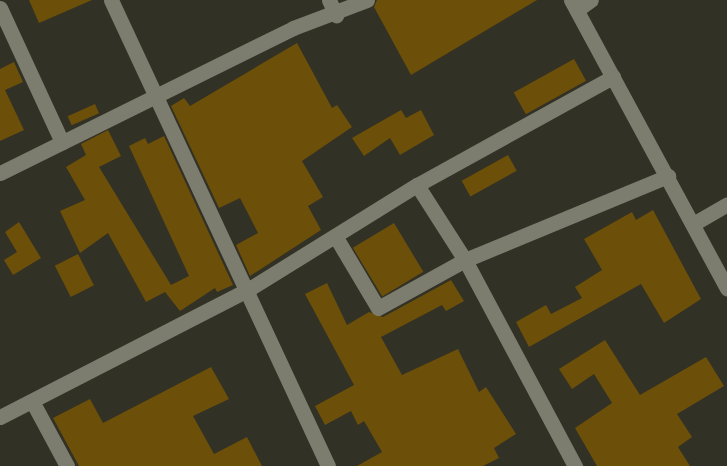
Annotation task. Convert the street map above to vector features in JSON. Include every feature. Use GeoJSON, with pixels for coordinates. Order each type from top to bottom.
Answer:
{"type":"FeatureCollection","features":[{"type":"Feature","properties":{"kind":"street"},"geometry":{"type":"LineString","coordinates":[[111,0],[153,96],[249,289],[328,466]]}},
{"type":"Feature","properties":{"kind":"street"},"geometry":{"type":"LineString","coordinates":[[329,0],[336,15]]}},
{"type":"Feature","properties":{"kind":"street"},"geometry":{"type":"LineString","coordinates":[[0,173],[293,28],[336,15],[366,0]]}},
{"type":"Feature","properties":{"kind":"street"},"geometry":{"type":"LineString","coordinates":[[591,0],[574,5],[727,289]]}},
{"type":"Feature","properties":{"kind":"street"},"geometry":{"type":"LineString","coordinates":[[0,8],[62,142]]}},
{"type":"Feature","properties":{"kind":"street"},"geometry":{"type":"LineString","coordinates":[[1,414],[32,401],[249,289],[337,239],[417,185],[613,77]]}},
{"type":"Feature","properties":{"kind":"street"},"geometry":{"type":"LineString","coordinates":[[337,239],[378,308],[465,260],[668,176]]}},
{"type":"Feature","properties":{"kind":"street"},"geometry":{"type":"LineString","coordinates":[[417,185],[465,260],[575,466]]}},
{"type":"Feature","properties":{"kind":"street"},"geometry":{"type":"LineString","coordinates":[[693,224],[727,204]]}},
{"type":"Feature","properties":{"kind":"street"},"geometry":{"type":"LineString","coordinates":[[32,401],[67,466]]}},
{"type":"Feature","properties":{"kind":"building"},"geometry":{"type":"Polygon","coordinates":[[[29,0],[92,0],[39,23],[29,0]]]}},
{"type":"Feature","properties":{"kind":"building"},"geometry":{"type":"Polygon","coordinates":[[[377,0],[537,0],[411,75],[374,7],[377,0]]]}},
{"type":"Feature","properties":{"kind":"building"},"geometry":{"type":"Polygon","coordinates":[[[297,43],[332,108],[337,105],[352,127],[302,161],[323,197],[308,206],[321,230],[250,276],[236,245],[258,233],[240,198],[219,208],[171,106],[184,98],[190,106],[297,43]]]}},
{"type":"Feature","properties":{"kind":"building"},"geometry":{"type":"Polygon","coordinates":[[[574,59],[586,81],[526,114],[514,92],[574,59]]]}},
{"type":"Feature","properties":{"kind":"building"},"geometry":{"type":"Polygon","coordinates":[[[14,62],[23,82],[5,90],[24,130],[0,141],[0,69],[14,62]]]}},
{"type":"Feature","properties":{"kind":"building"},"geometry":{"type":"Polygon","coordinates":[[[95,104],[99,113],[72,125],[68,116],[95,104]]]}},
{"type":"Feature","properties":{"kind":"building"},"geometry":{"type":"Polygon","coordinates":[[[401,110],[406,118],[421,110],[434,135],[400,155],[390,138],[364,156],[352,138],[401,110]]]}},
{"type":"Feature","properties":{"kind":"building"},"geometry":{"type":"Polygon","coordinates":[[[108,130],[121,156],[99,167],[171,285],[189,276],[129,146],[145,138],[148,144],[164,136],[233,285],[217,292],[215,288],[180,311],[165,292],[146,302],[108,233],[80,253],[60,211],[85,200],[66,167],[86,155],[81,144],[108,130]]]}},
{"type":"Feature","properties":{"kind":"building"},"geometry":{"type":"Polygon","coordinates":[[[508,155],[517,171],[470,196],[462,181],[508,155]]]}},
{"type":"Feature","properties":{"kind":"building"},"geometry":{"type":"Polygon","coordinates":[[[653,210],[701,299],[664,323],[641,284],[529,347],[516,322],[546,305],[551,314],[582,298],[575,287],[602,270],[584,239],[632,212],[636,220],[653,210]]]}},
{"type":"Feature","properties":{"kind":"building"},"geometry":{"type":"Polygon","coordinates":[[[19,222],[41,258],[13,275],[4,260],[17,252],[5,232],[19,222]]]}},
{"type":"Feature","properties":{"kind":"building"},"geometry":{"type":"Polygon","coordinates":[[[394,223],[423,272],[382,297],[353,248],[394,223]]]}},
{"type":"Feature","properties":{"kind":"building"},"geometry":{"type":"Polygon","coordinates":[[[78,254],[94,285],[71,297],[55,266],[78,254]]]}},
{"type":"Feature","properties":{"kind":"building"},"geometry":{"type":"Polygon","coordinates":[[[451,280],[464,301],[446,311],[442,305],[381,337],[402,375],[458,349],[479,392],[486,387],[516,434],[494,448],[499,458],[483,466],[357,466],[382,452],[364,421],[358,425],[351,411],[325,425],[315,406],[354,385],[305,294],[327,283],[347,325],[369,312],[383,317],[451,280]]]}},
{"type":"Feature","properties":{"kind":"building"},"geometry":{"type":"Polygon","coordinates":[[[605,340],[640,395],[706,357],[724,386],[677,414],[692,437],[678,447],[690,466],[597,466],[575,428],[612,403],[594,374],[572,389],[559,369],[605,340]]]}},
{"type":"Feature","properties":{"kind":"building"},"geometry":{"type":"Polygon","coordinates":[[[211,367],[229,399],[193,416],[214,454],[247,437],[262,466],[79,466],[53,418],[90,399],[103,423],[211,367]]]}}]}
